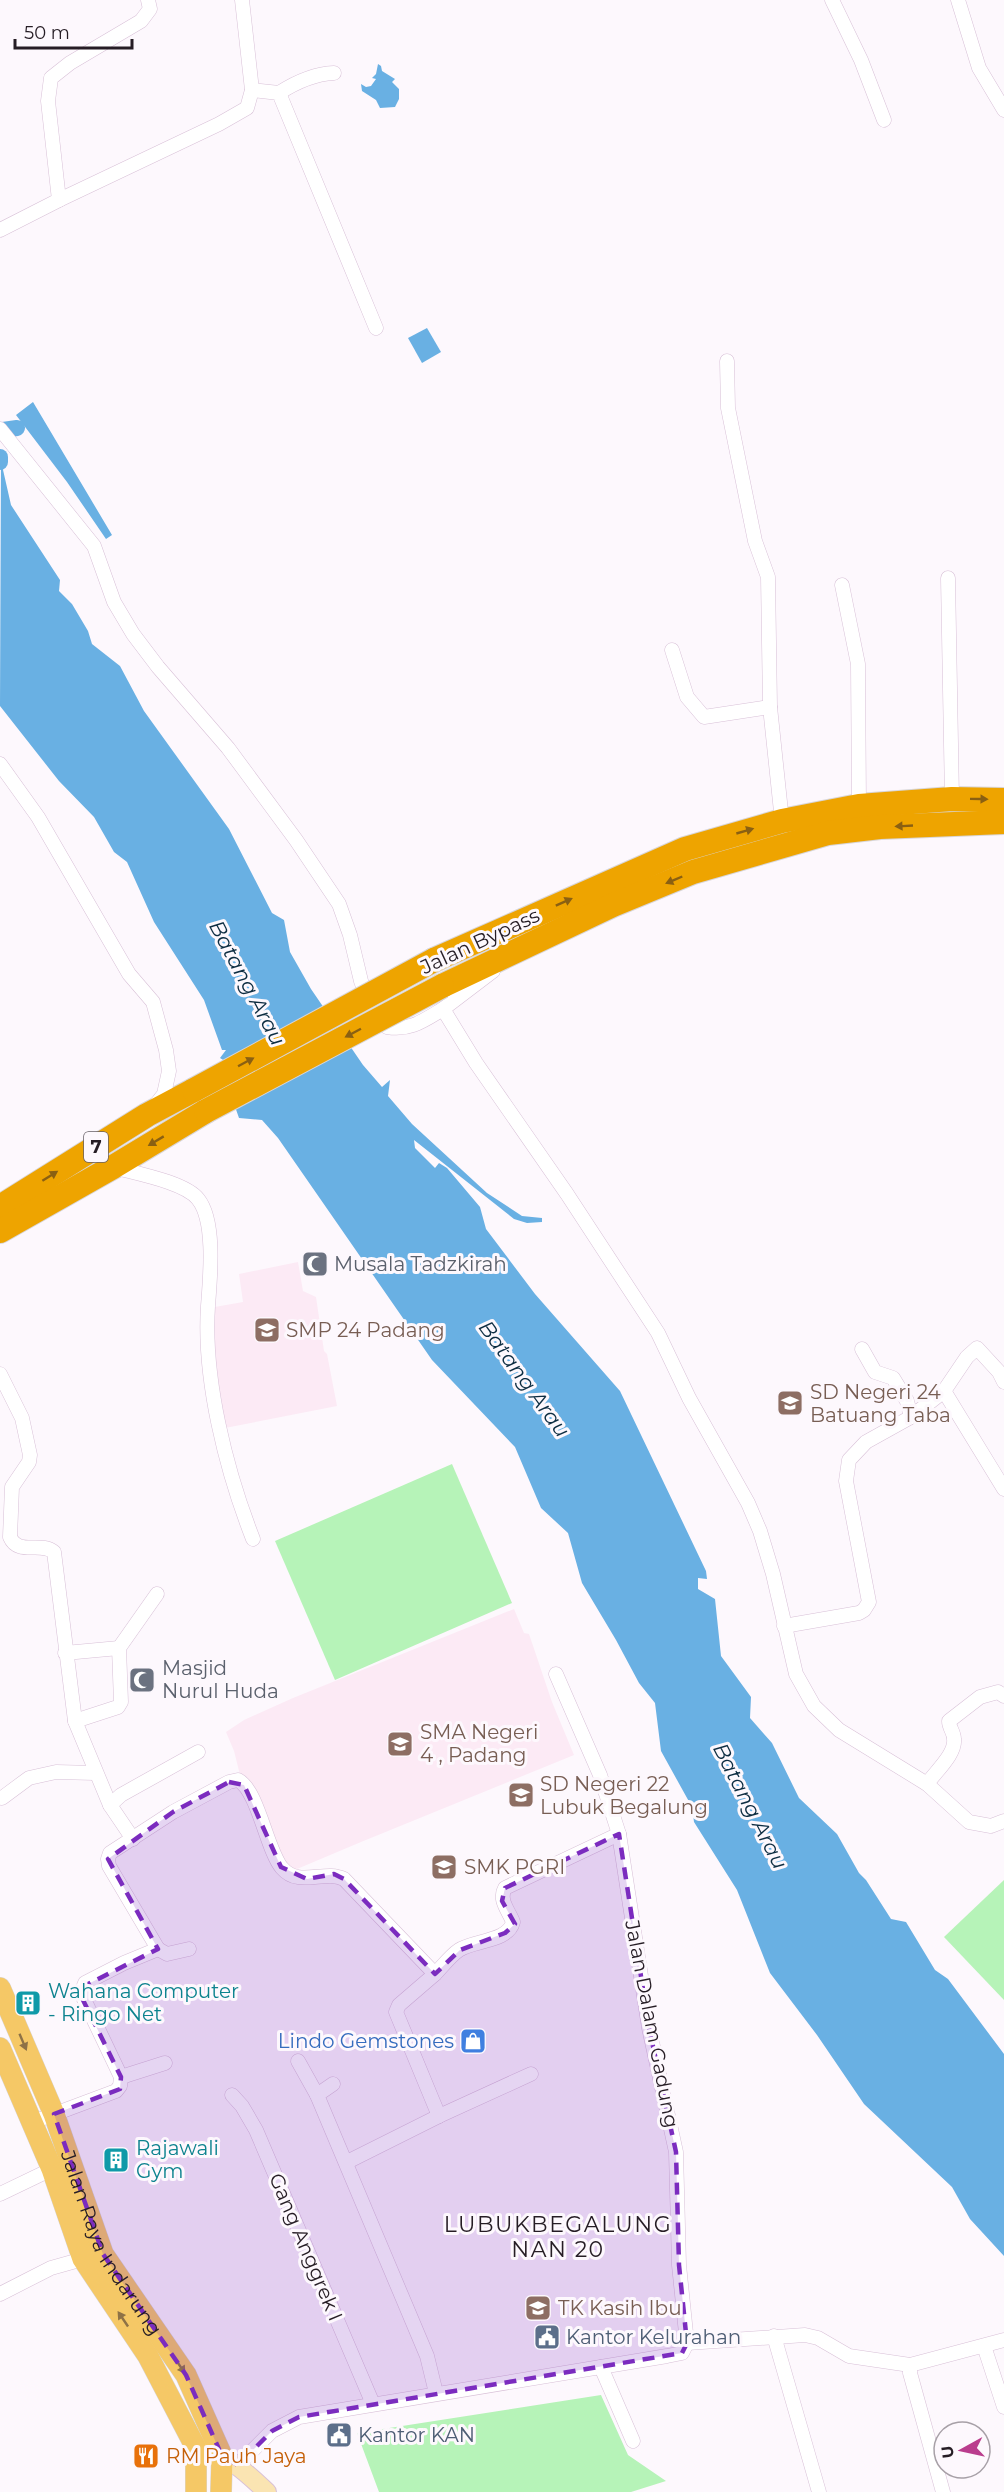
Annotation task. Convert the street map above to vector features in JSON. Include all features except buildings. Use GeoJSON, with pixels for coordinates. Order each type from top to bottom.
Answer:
{"type":"FeatureCollection","features":[{"type":"Feature","properties":{"kind":"highway","name":"Jalan Bypass"},"geometry":{"type":"LineString","coordinates":[[0,1231],[206,1111],[442,998],[522,947],[693,872],[826,822],[859,806],[951,799],[1004,800]]}},
{"type":"Feature","properties":{"kind":"highway","name":"Jalan Bypass"},"geometry":{"type":"LineString","coordinates":[[0,1208],[147,1115],[434,960],[686,849],[782,821],[880,827],[1004,822]]}},
{"type":"Feature","properties":{"kind":"main road","name":"Jalan Raya Indarung"},"geometry":{"type":"LineString","coordinates":[[0,1988],[54,2114],[103,2254],[186,2375],[230,2461],[221,2492]]}},
{"type":"Feature","properties":{"kind":"main road","name":"Jalan Raya Indarung"},"geometry":{"type":"LineString","coordinates":[[0,2048],[52,2169],[83,2259],[148,2356],[196,2448],[197,2488]]}},
{"type":"Feature","properties":{"kind":"main road"},"geometry":{"type":"LineString","coordinates":[[196,2448],[230,2461],[267,2492]]}},
{"type":"Feature","properties":{"kind":"street"},"geometry":{"type":"LineString","coordinates":[[59,200],[48,101],[51,78],[70,63],[141,21],[150,9],[148,0]]}},
{"type":"Feature","properties":{"kind":"street"},"geometry":{"type":"LineString","coordinates":[[0,230],[219,124],[247,108],[252,90],[242,0]]}},
{"type":"Feature","properties":{"kind":"street"},"geometry":{"type":"LineString","coordinates":[[832,0],[861,60],[884,120]]}},
{"type":"Feature","properties":{"kind":"street"},"geometry":{"type":"LineString","coordinates":[[958,0],[979,68],[1004,110]]}},
{"type":"Feature","properties":{"kind":"street"},"geometry":{"type":"LineString","coordinates":[[252,90],[279,93],[295,83],[321,74],[334,73]]}},
{"type":"Feature","properties":{"kind":"street"},"geometry":{"type":"LineString","coordinates":[[279,93],[376,328]]}},
{"type":"Feature","properties":{"kind":"street"},"geometry":{"type":"LineString","coordinates":[[727,361],[728,408],[755,541],[768,577],[770,707],[782,821]]}},
{"type":"Feature","properties":{"kind":"street"},"geometry":{"type":"LineString","coordinates":[[0,429],[94,546],[114,603],[133,634],[158,668],[228,748],[297,840],[339,904],[350,934],[361,981],[372,1008],[387,1027],[401,1030],[425,1020],[442,998],[476,1064],[567,1194],[658,1333],[689,1398],[748,1503],[760,1531],[796,1674],[814,1706],[839,1730],[927,1784],[969,1822],[991,1826],[1004,1821]]}},
{"type":"Feature","properties":{"kind":"street"},"geometry":{"type":"LineString","coordinates":[[948,578],[951,799]]}},
{"type":"Feature","properties":{"kind":"street"},"geometry":{"type":"LineString","coordinates":[[842,585],[858,664],[859,806]]}},
{"type":"Feature","properties":{"kind":"street"},"geometry":{"type":"LineString","coordinates":[[672,650],[687,697],[704,717],[770,707]]}},
{"type":"Feature","properties":{"kind":"street"},"geometry":{"type":"LineString","coordinates":[[0,764],[38,817],[129,974],[153,1002],[166,1050],[169,1071],[164,1094],[147,1115]]}},
{"type":"Feature","properties":{"kind":"street"},"geometry":{"type":"LineString","coordinates":[[113,1167],[193,1193],[204,1210],[212,1262],[208,1306],[209,1369],[230,1463],[243,1513],[253,1539]]}},
{"type":"Feature","properties":{"kind":"street"},"geometry":{"type":"LineString","coordinates":[[784,1626],[859,1613],[869,1602],[846,1482],[849,1460],[866,1442],[911,1417],[944,1391],[967,1357],[977,1348],[999,1372],[1004,1382]]}},
{"type":"Feature","properties":{"kind":"street"},"geometry":{"type":"LineString","coordinates":[[862,1349],[875,1372],[893,1378],[907,1401],[911,1417]]}},
{"type":"Feature","properties":{"kind":"street"},"geometry":{"type":"LineString","coordinates":[[0,1374],[22,1418],[30,1455],[29,1462],[12,1488],[10,1537],[19,1547],[47,1548],[54,1552],[75,1721],[110,1804],[133,1839]]}},
{"type":"Feature","properties":{"kind":"street"},"geometry":{"type":"LineString","coordinates":[[944,1391],[1004,1489]]}},
{"type":"Feature","properties":{"kind":"street"},"geometry":{"type":"LineString","coordinates":[[75,1721],[118,1707],[121,1702],[119,1648],[157,1594]]}},
{"type":"Feature","properties":{"kind":"street"},"geometry":{"type":"LineString","coordinates":[[65,1653],[119,1648]]}},
{"type":"Feature","properties":{"kind":"street","name":"Jalan Dalam Gadung"},"geometry":{"type":"LineString","coordinates":[[556,1674],[600,1775],[619,1834],[649,2028],[676,2152],[679,2265],[687,2343]]}},
{"type":"Feature","properties":{"kind":"street"},"geometry":{"type":"LineString","coordinates":[[927,1784],[952,1750],[954,1739],[949,1721],[980,1697],[998,1692],[1004,1696]]}},
{"type":"Feature","properties":{"kind":"street"},"geometry":{"type":"LineString","coordinates":[[110,1804],[120,1795],[198,1752]]}},
{"type":"Feature","properties":{"kind":"street"},"geometry":{"type":"LineString","coordinates":[[2,1798],[29,1778],[56,1772],[95,1773]]}},
{"type":"Feature","properties":{"kind":"street"},"geometry":{"type":"LineString","coordinates":[[189,1949],[167,1954],[158,1949],[109,1866],[108,1859],[110,1853],[173,1812],[229,1782],[242,1782],[258,1812],[281,1867],[289,1874],[307,1879],[334,1874],[344,1879],[435,1974]]}},
{"type":"Feature","properties":{"kind":"street"},"geometry":{"type":"LineString","coordinates":[[439,2116],[396,2012],[399,2006],[460,1950],[505,1933],[512,1927],[513,1922],[502,1901],[501,1894],[505,1888],[619,1834]]}},
{"type":"Feature","properties":{"kind":"street"},"geometry":{"type":"LineString","coordinates":[[33,2122],[116,2091],[120,2086],[121,2077],[82,2000],[82,1987],[124,1963],[158,1949]]}},
{"type":"Feature","properties":{"kind":"street"},"geometry":{"type":"LineString","coordinates":[[298,2061],[317,2095],[347,2162],[427,2356],[436,2393]]}},
{"type":"Feature","properties":{"kind":"street"},"geometry":{"type":"LineString","coordinates":[[121,2077],[165,2063]]}},
{"type":"Feature","properties":{"kind":"street"},"geometry":{"type":"LineString","coordinates":[[347,2162],[439,2116],[531,2074]]}},
{"type":"Feature","properties":{"kind":"street"},"geometry":{"type":"LineString","coordinates":[[317,2095],[333,2084]]}},
{"type":"Feature","properties":{"kind":"street","name":"Gang Anggrek I"},"geometry":{"type":"LineString","coordinates":[[232,2095],[242,2106],[256,2130],[373,2404]]}},
{"type":"Feature","properties":{"kind":"street"},"geometry":{"type":"LineString","coordinates":[[0,2194],[52,2169]]}},
{"type":"Feature","properties":{"kind":"street"},"geometry":{"type":"LineString","coordinates":[[0,2294],[51,2268],[83,2259]]}},
{"type":"Feature","properties":{"kind":"street"},"geometry":{"type":"LineString","coordinates":[[230,2461],[272,2430],[299,2417],[682,2353],[687,2343],[805,2335],[818,2338],[849,2356],[910,2365],[1004,2340]]}},
{"type":"Feature","properties":{"kind":"street"},"geometry":{"type":"LineString","coordinates":[[774,2336],[819,2492]]}},
{"type":"Feature","properties":{"kind":"street"},"geometry":{"type":"LineString","coordinates":[[984,2346],[1004,2408]]}},
{"type":"Feature","properties":{"kind":"street"},"geometry":{"type":"LineString","coordinates":[[910,2365],[910,2373],[943,2492]]}},
{"type":"Feature","properties":{"kind":"street"},"geometry":{"type":"LineString","coordinates":[[602,2367],[633,2441]]}},
{"type":"Feature","properties":{"kind":"highlighted area"},"geometry":{"type":"Polygon","coordinates":[[[229,1782],[244,1785],[281,1867],[307,1879],[334,1874],[344,1879],[435,1974],[460,1950],[505,1933],[515,1924],[502,1901],[505,1888],[619,1834],[649,2028],[676,2152],[679,2265],[687,2343],[682,2353],[667,2356],[299,2417],[272,2431],[238,2465],[222,2456],[186,2375],[103,2254],[54,2114],[120,2089],[121,2077],[83,2000],[82,1987],[158,1949],[108,1859],[173,1812],[229,1782]]]}},
{"type":"Feature","properties":{"kind":"shaded area","name":"SMP 24 Padang"},"geometry":{"type":"Polygon","coordinates":[[[298,1262],[303,1291],[316,1297],[324,1351],[327,1354],[337,1406],[225,1428],[213,1359],[215,1354],[209,1308],[243,1302],[239,1274],[298,1262]]]}},
{"type":"Feature","properties":{"kind":"shaded area","name":"SMA Negeri 4 , Padang"},"geometry":{"type":"Polygon","coordinates":[[[514,1609],[524,1633],[529,1634],[552,1702],[574,1755],[289,1874],[257,1824],[247,1803],[234,1751],[226,1732],[244,1720],[293,1698],[514,1609]]]}},
{"type":"Feature","properties":{"kind":"green space"},"geometry":{"type":"Polygon","coordinates":[[[452,1464],[512,1603],[335,1680],[275,1541],[452,1464]]]}},
{"type":"Feature","properties":{"kind":"green space"},"geometry":{"type":"Polygon","coordinates":[[[1004,1880],[1004,2000],[944,1937],[1004,1880]]]}},
{"type":"Feature","properties":{"kind":"green space"},"geometry":{"type":"Polygon","coordinates":[[[601,2395],[628,2455],[666,2481],[631,2492],[379,2492],[357,2433],[601,2395]]]}},
{"type":"Feature","properties":{"kind":"water"},"geometry":{"type":"Polygon","coordinates":[[[378,64],[382,71],[395,79],[392,82],[399,89],[399,99],[395,107],[380,108],[376,100],[362,91],[361,84],[366,87],[371,86],[376,79],[372,78],[376,74],[378,64]]]}},
{"type":"Feature","properties":{"kind":"water"},"geometry":{"type":"Polygon","coordinates":[[[427,328],[441,352],[422,363],[408,338],[427,328]]]}},
{"type":"Feature","properties":{"kind":"water"},"geometry":{"type":"Polygon","coordinates":[[[33,402],[112,535],[106,539],[67,482],[16,415],[33,402]]]}},
{"type":"Feature","properties":{"kind":"water","name":"Batang Arau"},"geometry":{"type":"Polygon","coordinates":[[[1,461],[11,505],[60,580],[59,591],[72,604],[88,631],[92,644],[120,666],[144,711],[229,829],[272,913],[284,920],[290,952],[311,989],[363,1065],[382,1087],[390,1080],[388,1096],[412,1124],[487,1193],[522,1216],[542,1218],[542,1222],[527,1223],[514,1219],[414,1140],[415,1148],[435,1168],[439,1163],[447,1168],[480,1207],[486,1229],[535,1294],[620,1391],[706,1571],[707,1579],[698,1578],[698,1589],[715,1599],[721,1656],[751,1697],[750,1718],[772,1743],[799,1798],[837,1834],[859,1873],[891,1919],[906,1922],[935,1970],[948,1979],[1004,2054],[1004,2256],[970,2219],[952,2187],[864,2104],[817,2035],[770,1973],[737,1890],[694,1822],[692,1807],[661,1751],[655,1703],[639,1683],[582,1583],[568,1533],[541,1508],[515,1447],[432,1360],[278,1138],[262,1120],[239,1118],[225,1078],[228,1063],[220,1058],[226,1050],[222,1050],[204,1000],[154,922],[127,862],[114,852],[94,817],[59,781],[0,706],[1,461]]]}},
{"type":"Feature","properties":{"kind":"waterway"},"geometry":{"type":"LineString","coordinates":[[3,430],[17,428]]}},
{"type":"Feature","properties":{"kind":"waterway"},"geometry":{"type":"LineString","coordinates":[[0,457],[0,462]]}},
{"type":"Feature","properties":{"kind":"place","name":"Musala Tadzkirah"},"geometry":{"type":"Point","coordinates":[315,1264]}},
{"type":"Feature","properties":{"kind":"place","name":"SMP 24 Padang"},"geometry":{"type":"Point","coordinates":[267,1330]}},
{"type":"Feature","properties":{"kind":"place","name":"SD Negeri 24 Batuang Taba"},"geometry":{"type":"Point","coordinates":[790,1403]}},
{"type":"Feature","properties":{"kind":"place","name":"Masjid Nurul Huda"},"geometry":{"type":"Point","coordinates":[142,1680]}},
{"type":"Feature","properties":{"kind":"place","name":"SMA Negeri 4 , Padang"},"geometry":{"type":"Point","coordinates":[400,1744]}},
{"type":"Feature","properties":{"kind":"place","name":"SD Negeri 22 Lubuk Begalung"},"geometry":{"type":"Point","coordinates":[521,1795]}},
{"type":"Feature","properties":{"kind":"place","name":"SMK PGRI"},"geometry":{"type":"Point","coordinates":[444,1867]}},
{"type":"Feature","properties":{"kind":"place","name":"Wahana Computer - Ringo Net"},"geometry":{"type":"Point","coordinates":[28,2003]}},
{"type":"Feature","properties":{"kind":"place","name":"Lindo Gemstones"},"geometry":{"type":"Point","coordinates":[473,2041]}},
{"type":"Feature","properties":{"kind":"place","name":"Rajawali Gym"},"geometry":{"type":"Point","coordinates":[116,2160]}},
{"type":"Feature","properties":{"kind":"place","name":"TK Kasih Ibu"},"geometry":{"type":"Point","coordinates":[538,2308]}},
{"type":"Feature","properties":{"kind":"place","name":"Kantor Kelurahan"},"geometry":{"type":"Point","coordinates":[547,2337]}},
{"type":"Feature","properties":{"kind":"place","name":"Kantor KAN"},"geometry":{"type":"Point","coordinates":[339,2435]}},
{"type":"Feature","properties":{"kind":"place","name":"RM Pauh Jaya"},"geometry":{"type":"Point","coordinates":[146,2456]}},
{"type":"Feature","properties":{"kind":"district","name":"LUBUKBEGALUNG NAN 20"},"geometry":{"type":"Point","coordinates":[558,2236]}}]}
